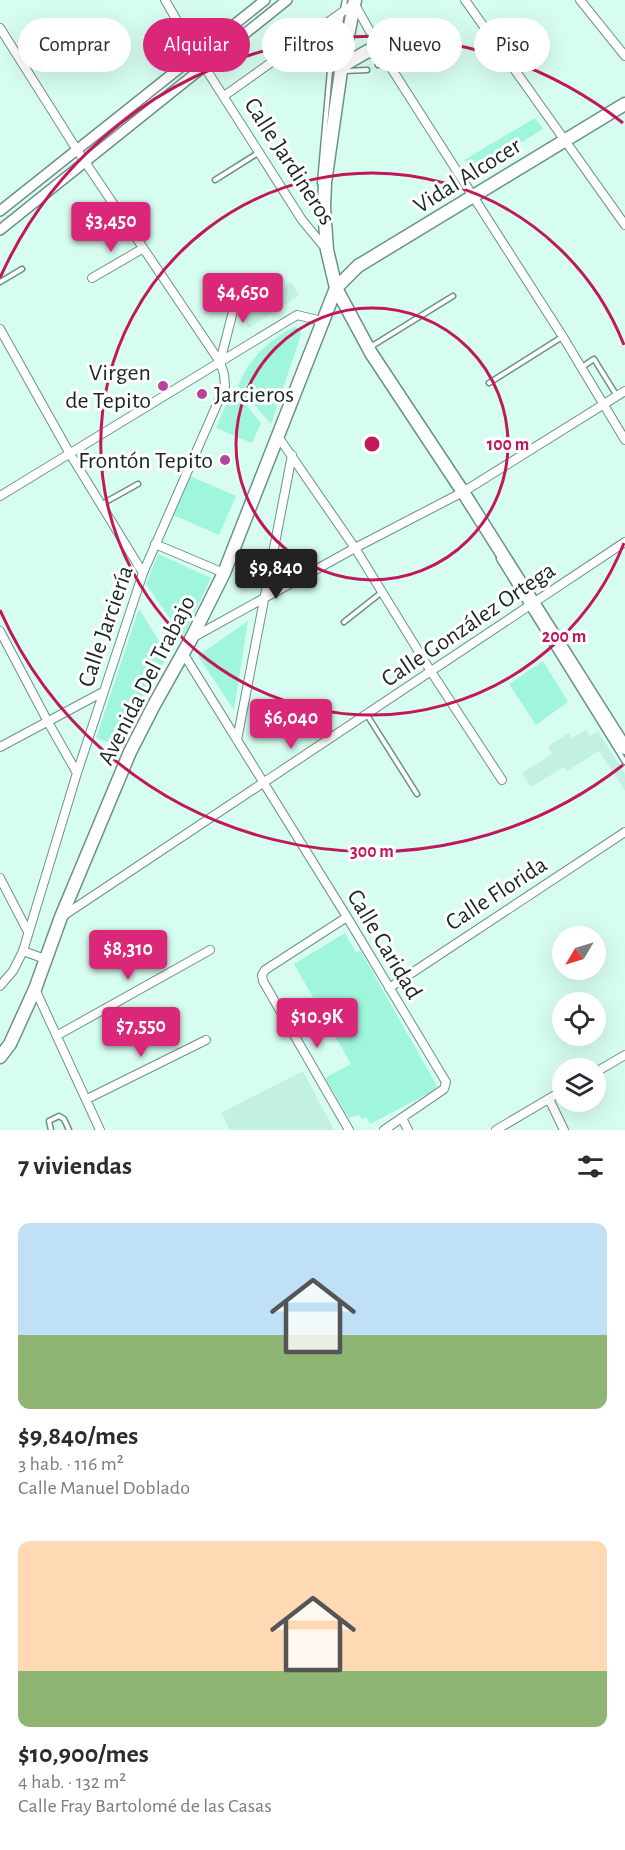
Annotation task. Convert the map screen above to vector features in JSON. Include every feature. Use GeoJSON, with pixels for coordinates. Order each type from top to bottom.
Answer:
{"type":"FeatureCollection","features":[{"type":"Feature","properties":{"kind":"main road"},"geometry":{"type":"LineString","coordinates":[[350,18],[353,1]]}},
{"type":"Feature","properties":{"kind":"main road"},"geometry":{"type":"LineString","coordinates":[[341,72],[325,183],[324,207],[325,248],[335,290],[368,349],[531,606],[625,748]]}},
{"type":"Feature","properties":{"kind":"main road","name":"Vidal Alcocer"},"geometry":{"type":"LineString","coordinates":[[335,290],[358,266],[625,104]]}},
{"type":"Feature","properties":{"kind":"main road","name":"Avenida Del Trabajo"},"geometry":{"type":"LineString","coordinates":[[0,1057],[10,1044],[35,988],[61,917],[130,752],[224,573],[335,290]]}},
{"type":"Feature","properties":{"kind":"street"},"geometry":{"type":"LineString","coordinates":[[242,18],[265,0]]}},
{"type":"Feature","properties":{"kind":"street"},"geometry":{"type":"LineString","coordinates":[[250,29],[287,0]]}},
{"type":"Feature","properties":{"kind":"street"},"geometry":{"type":"LineString","coordinates":[[465,0],[625,225]]}},
{"type":"Feature","properties":{"kind":"street"},"geometry":{"type":"LineString","coordinates":[[580,0],[625,57]]}},
{"type":"Feature","properties":{"kind":"street","name":"Calle Jardineros"},"geometry":{"type":"LineString","coordinates":[[168,1],[177,18]]}},
{"type":"Feature","properties":{"kind":"street"},"geometry":{"type":"LineString","coordinates":[[224,96],[343,11],[353,1],[367,29]]}},
{"type":"Feature","properties":{"kind":"street"},"geometry":{"type":"LineString","coordinates":[[0,30],[142,249],[220,362]]}},
{"type":"Feature","properties":{"kind":"street"},"geometry":{"type":"LineString","coordinates":[[0,211],[175,72]]}},
{"type":"Feature","properties":{"kind":"street"},"geometry":{"type":"LineString","coordinates":[[0,230],[196,72]]}},
{"type":"Feature","properties":{"kind":"street","name":"Calle Jardineros"},"geometry":{"type":"LineString","coordinates":[[208,72],[302,220],[325,248]]}},
{"type":"Feature","properties":{"kind":"street"},"geometry":{"type":"LineString","coordinates":[[390,72],[473,196],[582,367],[625,440]]}},
{"type":"Feature","properties":{"kind":"street"},"geometry":{"type":"LineString","coordinates":[[92,278],[142,249]]}},
{"type":"Feature","properties":{"kind":"street","name":"Calle Jarciería"},"geometry":{"type":"LineString","coordinates":[[0,986],[13,972],[23,951],[27,930],[143,573],[225,386],[220,362],[241,280]]}},
{"type":"Feature","properties":{"kind":"street"},"geometry":{"type":"LineString","coordinates":[[0,496],[297,315],[321,321]]}},
{"type":"Feature","properties":{"kind":"street"},"geometry":{"type":"LineString","coordinates":[[0,330],[70,454],[143,573]]}},
{"type":"Feature","properties":{"kind":"street"},"geometry":{"type":"LineString","coordinates":[[191,639],[356,548],[461,494],[625,391]]}},
{"type":"Feature","properties":{"kind":"street"},"geometry":{"type":"LineString","coordinates":[[277,435],[356,548],[430,670],[502,780]]}},
{"type":"Feature","properties":{"kind":"street"},"geometry":{"type":"LineString","coordinates":[[237,740],[291,455]]}},
{"type":"Feature","properties":{"kind":"street","name":"Calle González Ortega"},"geometry":{"type":"LineString","coordinates":[[61,917],[625,542]]}},
{"type":"Feature","properties":{"kind":"street"},"geometry":{"type":"LineString","coordinates":[[155,544],[224,573]]}},
{"type":"Feature","properties":{"kind":"street"},"geometry":{"type":"LineString","coordinates":[[0,631],[77,773]]}},
{"type":"Feature","properties":{"kind":"street","name":"Calle Caridad"},"geometry":{"type":"LineString","coordinates":[[183,653],[347,917],[446,1082],[444,1089],[402,1118]]}},
{"type":"Feature","properties":{"kind":"street"},"geometry":{"type":"LineString","coordinates":[[0,747],[104,692]]}},
{"type":"Feature","properties":{"kind":"street","name":"Calle Florida"},"geometry":{"type":"LineString","coordinates":[[389,988],[625,832]]}},
{"type":"Feature","properties":{"kind":"street"},"geometry":{"type":"LineString","coordinates":[[0,878],[27,930]]}},
{"type":"Feature","properties":{"kind":"street"},"geometry":{"type":"LineString","coordinates":[[347,917],[263,972],[262,975],[263,981],[349,1130]]}},
{"type":"Feature","properties":{"kind":"street"},"geometry":{"type":"LineString","coordinates":[[58,1035],[210,950]]}},
{"type":"Feature","properties":{"kind":"street"},"geometry":{"type":"LineString","coordinates":[[23,951],[45,959]]}},
{"type":"Feature","properties":{"kind":"street"},"geometry":{"type":"LineString","coordinates":[[35,988],[100,1130]]}},
{"type":"Feature","properties":{"kind":"street"},"geometry":{"type":"LineString","coordinates":[[87,1099],[206,1040]]}},
{"type":"Feature","properties":{"kind":"street"},"geometry":{"type":"LineString","coordinates":[[606,1066],[625,1055]]}},
{"type":"Feature","properties":{"kind":"street"},"geometry":{"type":"LineString","coordinates":[[496,1130],[552,1097]]}},
{"type":"Feature","properties":{"kind":"street"},"geometry":{"type":"LineString","coordinates":[[549,1099],[564,1130]]}},
{"type":"Feature","properties":{"kind":"street"},"geometry":{"type":"LineString","coordinates":[[389,1128],[402,1118],[408,1130]]}},
{"type":"Feature","properties":{"kind":"lane"},"geometry":{"type":"LineString","coordinates":[[325,248],[320,173],[330,70],[343,11]]}},
{"type":"Feature","properties":{"kind":"lane"},"geometry":{"type":"LineString","coordinates":[[355,70],[367,70]]}},
{"type":"Feature","properties":{"kind":"lane"},"geometry":{"type":"LineString","coordinates":[[215,180],[259,153]]}},
{"type":"Feature","properties":{"kind":"lane"},"geometry":{"type":"LineString","coordinates":[[0,282],[22,269]]}},
{"type":"Feature","properties":{"kind":"lane"},"geometry":{"type":"LineString","coordinates":[[335,290],[356,335],[382,379],[461,494]]}},
{"type":"Feature","properties":{"kind":"lane"},"geometry":{"type":"LineString","coordinates":[[368,349],[453,296]]}},
{"type":"Feature","properties":{"kind":"lane"},"geometry":{"type":"LineString","coordinates":[[489,383],[563,337]]}},
{"type":"Feature","properties":{"kind":"lane"},"geometry":{"type":"LineString","coordinates":[[582,367],[594,359],[617,396]]}},
{"type":"Feature","properties":{"kind":"lane"},"geometry":{"type":"LineString","coordinates":[[101,505],[138,484]]}},
{"type":"Feature","properties":{"kind":"lane"},"geometry":{"type":"LineString","coordinates":[[344,622],[382,592]]}},
{"type":"Feature","properties":{"kind":"lane"},"geometry":{"type":"LineString","coordinates":[[531,606],[625,762]]}},
{"type":"Feature","properties":{"kind":"lane"},"geometry":{"type":"LineString","coordinates":[[366,715],[417,794]]}},
{"type":"Feature","properties":{"kind":"lane"},"geometry":{"type":"LineString","coordinates":[[51,1130],[49,1121],[59,1116],[64,1119],[69,1130]]}},
{"type":"Feature","properties":{"kind":"shaded area"},"geometry":{"type":"Polygon","coordinates":[[[291,282],[299,295],[249,328],[241,315],[262,301],[257,294],[264,290],[269,297],[291,282]]]}},
{"type":"Feature","properties":{"kind":"shaded area"},"geometry":{"type":"Polygon","coordinates":[[[586,730],[590,736],[598,731],[625,774],[625,791],[599,751],[567,771],[564,767],[531,787],[522,773],[552,754],[548,746],[569,733],[572,738],[586,730]]]}},
{"type":"Feature","properties":{"kind":"shaded area"},"geometry":{"type":"Polygon","coordinates":[[[303,1071],[334,1130],[230,1130],[221,1113],[303,1071]]]}},
{"type":"Feature","properties":{"kind":"green space"},"geometry":{"type":"Polygon","coordinates":[[[535,118],[543,129],[472,173],[464,160],[535,118]]]}},
{"type":"Feature","properties":{"kind":"green space"},"geometry":{"type":"Polygon","coordinates":[[[294,327],[300,329],[301,335],[271,424],[238,386],[253,359],[276,338],[294,327]]]}},
{"type":"Feature","properties":{"kind":"green space"},"geometry":{"type":"Polygon","coordinates":[[[233,389],[261,423],[252,443],[216,428],[233,389]]]}},
{"type":"Feature","properties":{"kind":"green space"},"geometry":{"type":"Polygon","coordinates":[[[190,476],[236,496],[219,535],[173,515],[190,476]]]}},
{"type":"Feature","properties":{"kind":"green space"},"geometry":{"type":"Polygon","coordinates":[[[158,554],[211,578],[183,637],[146,584],[158,554]]]}},
{"type":"Feature","properties":{"kind":"green space"},"geometry":{"type":"Polygon","coordinates":[[[139,609],[168,655],[117,745],[96,738],[139,609]]]}},
{"type":"Feature","properties":{"kind":"green space"},"geometry":{"type":"Polygon","coordinates":[[[248,621],[234,710],[198,656],[248,621]]]}},
{"type":"Feature","properties":{"kind":"green space"},"geometry":{"type":"Polygon","coordinates":[[[543,661],[568,702],[536,725],[509,684],[543,661]]]}},
{"type":"Feature","properties":{"kind":"green space"},"geometry":{"type":"Polygon","coordinates":[[[345,933],[356,953],[360,950],[437,1086],[435,1090],[370,1124],[366,1117],[362,1119],[359,1115],[349,1118],[325,1078],[351,1064],[294,964],[345,933]]]}},
{"type":"Feature","properties":{"kind":"place","name":"Virgen de Tepito"},"geometry":{"type":"Point","coordinates":[163,386]}},
{"type":"Feature","properties":{"kind":"place","name":"Jarcieros"},"geometry":{"type":"Point","coordinates":[202,394]}},
{"type":"Feature","properties":{"kind":"place","name":"Frontón Tepito"},"geometry":{"type":"Point","coordinates":[225,460]}}]}
